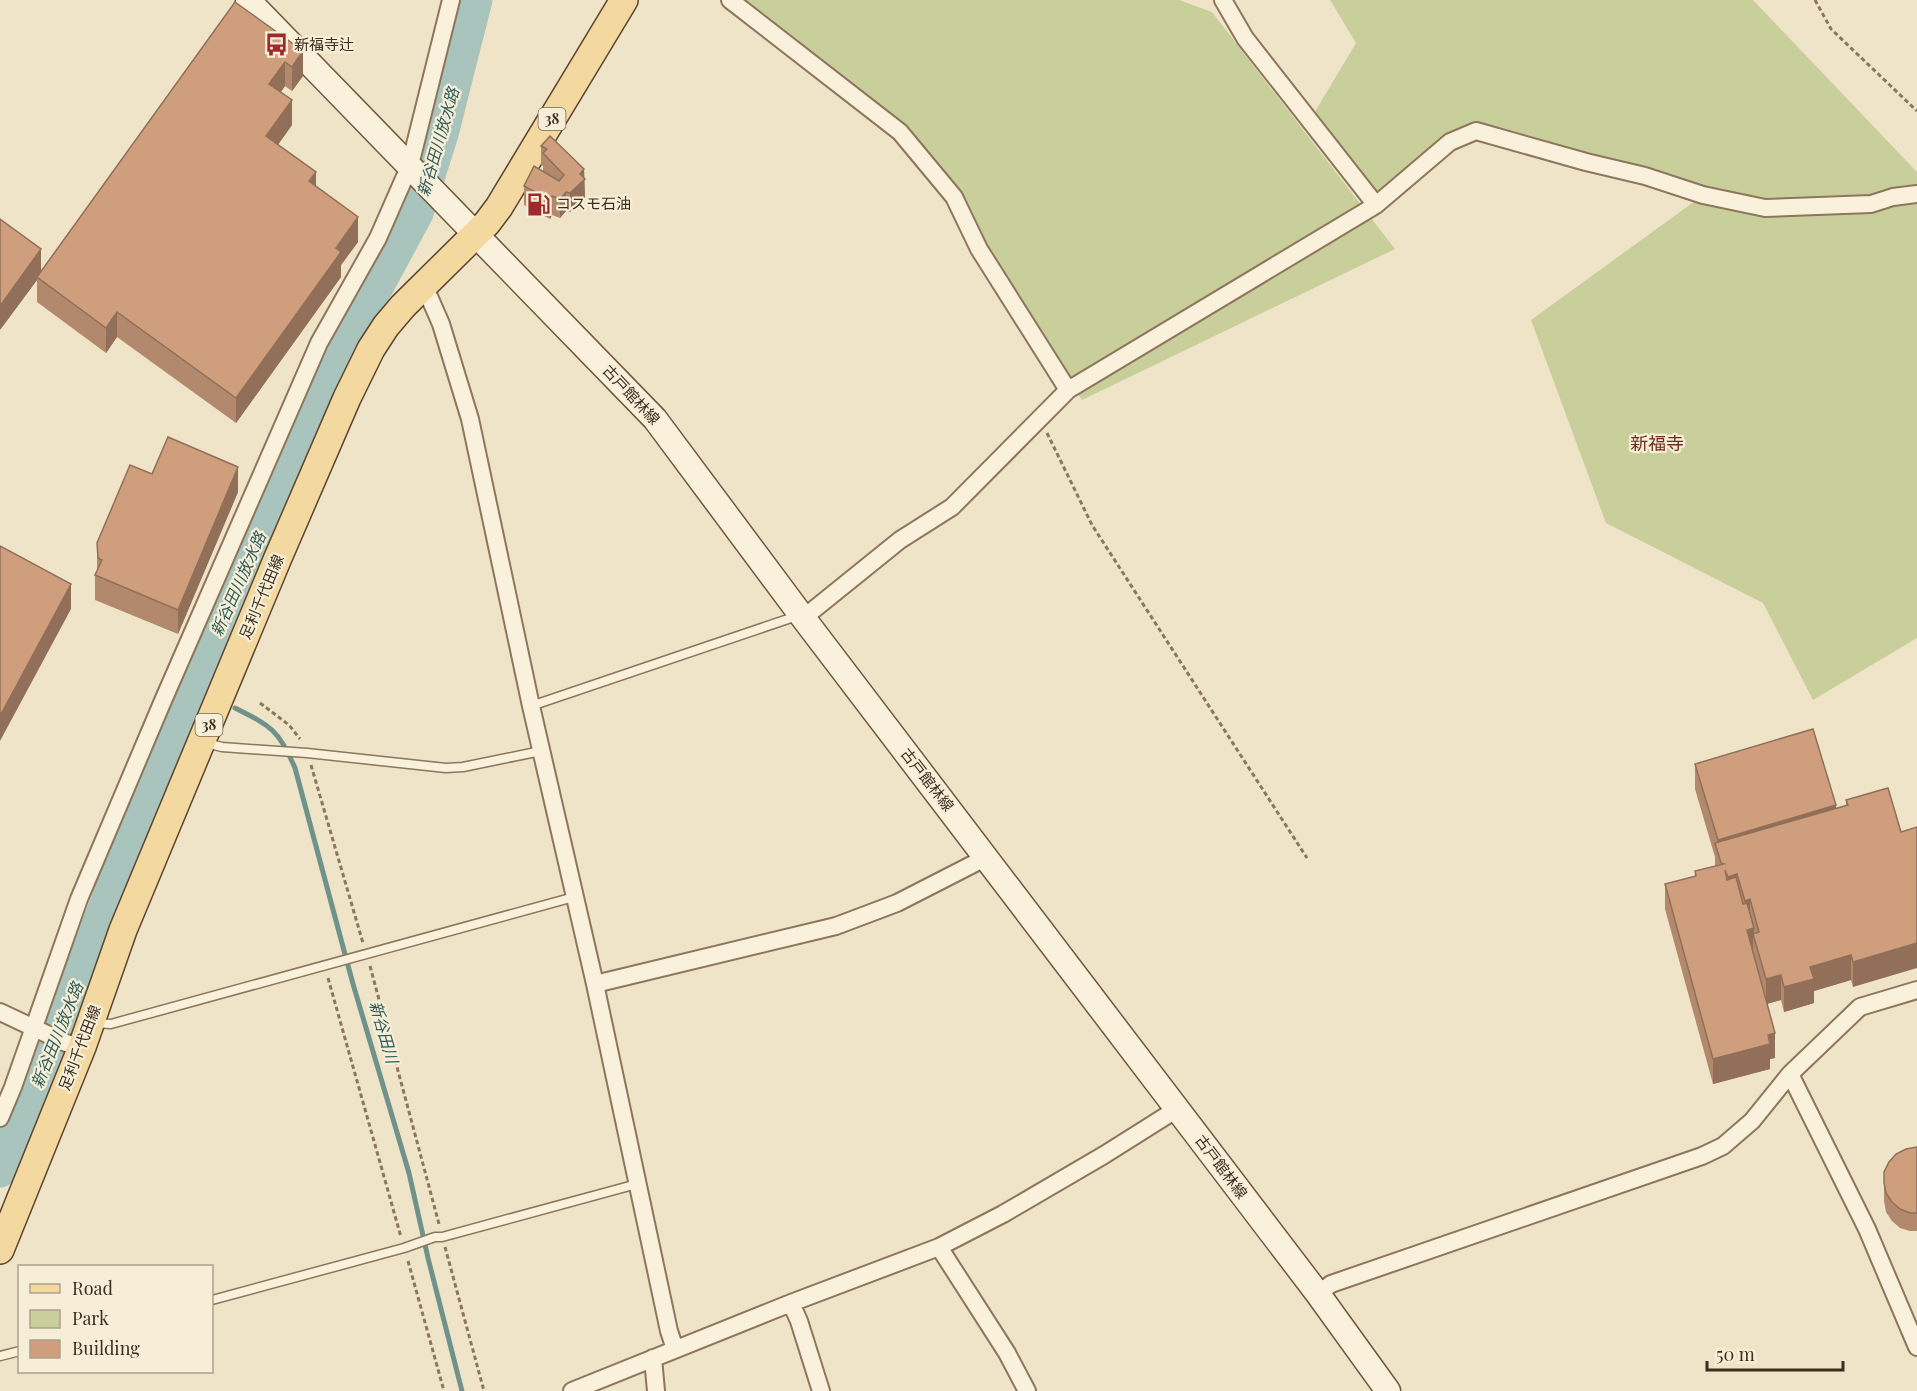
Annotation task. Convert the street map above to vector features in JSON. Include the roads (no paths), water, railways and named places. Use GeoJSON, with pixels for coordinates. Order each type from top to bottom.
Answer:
{"type":"FeatureCollection","features":[{"type":"Feature","properties":{"kind":"main road"},"geometry":{"type":"LineString","coordinates":[[248,0],[412,167]]}},
{"type":"Feature","properties":{"kind":"main road","name":"足利千代田線"},"geometry":{"type":"LineString","coordinates":[[0,1251],[79,1037],[123,930],[282,549],[347,398],[371,349],[386,326],[476,234],[499,207],[624,0]]}},
{"type":"Feature","properties":{"kind":"main road","name":"古戸館林線"},"geometry":{"type":"LineString","coordinates":[[412,167],[655,419],[801,615],[1318,1294],[1388,1391]]}},
{"type":"Feature","properties":{"kind":"street"},"geometry":{"type":"LineString","coordinates":[[0,1118],[36,1030],[79,899],[186,648],[319,344],[378,238],[412,167],[451,0]]}},
{"type":"Feature","properties":{"kind":"street"},"geometry":{"type":"LineString","coordinates":[[730,0],[900,132],[954,197],[979,249],[1068,390]]}},
{"type":"Feature","properties":{"kind":"street"},"geometry":{"type":"LineString","coordinates":[[1223,0],[1245,38],[1376,205]]}},
{"type":"Feature","properties":{"kind":"street"},"geometry":{"type":"LineString","coordinates":[[801,615],[812,611],[900,540],[952,507],[1068,390],[1376,205],[1450,142],[1476,131],[1497,135],[1703,195],[1765,208],[1871,204],[1917,194]]}},
{"type":"Feature","properties":{"kind":"street"},"geometry":{"type":"LineString","coordinates":[[424,285],[441,324],[470,419],[531,706],[669,1331],[675,1349]]}},
{"type":"Feature","properties":{"kind":"street"},"geometry":{"type":"LineString","coordinates":[[594,984],[836,926],[897,903],[987,857]]}},
{"type":"Feature","properties":{"kind":"street"},"geometry":{"type":"LineString","coordinates":[[1318,1294],[1332,1284],[1702,1156],[1723,1146],[1752,1121],[1790,1074],[1860,1007],[1917,990]]}},
{"type":"Feature","properties":{"kind":"street"},"geometry":{"type":"LineString","coordinates":[[0,1012],[36,1030],[79,1037]]}},
{"type":"Feature","properties":{"kind":"street"},"geometry":{"type":"LineString","coordinates":[[1790,1074],[1867,1229],[1917,1347]]}},
{"type":"Feature","properties":{"kind":"street"},"geometry":{"type":"LineString","coordinates":[[572,1391],[791,1303],[939,1247],[1004,1214],[1177,1109]]}},
{"type":"Feature","properties":{"kind":"street"},"geometry":{"type":"LineString","coordinates":[[939,1247],[1007,1353],[1027,1391]]}},
{"type":"Feature","properties":{"kind":"street"},"geometry":{"type":"LineString","coordinates":[[791,1303],[821,1391]]}},
{"type":"Feature","properties":{"kind":"street"},"geometry":{"type":"LineString","coordinates":[[653,1358],[656,1391]]}},
{"type":"Feature","properties":{"kind":"lane"},"geometry":{"type":"LineString","coordinates":[[531,706],[801,615]]}},
{"type":"Feature","properties":{"kind":"lane"},"geometry":{"type":"LineString","coordinates":[[202,742],[222,747],[446,768],[463,767],[541,751]]}},
{"type":"Feature","properties":{"kind":"lane"},"geometry":{"type":"LineString","coordinates":[[79,1037],[111,1023],[574,897]]}},
{"type":"Feature","properties":{"kind":"lane"},"geometry":{"type":"LineString","coordinates":[[213,1300],[638,1184]]}},
{"type":"Feature","properties":{"kind":"lane"},"geometry":{"type":"LineString","coordinates":[[0,1356],[18,1352]]}},
{"type":"Feature","properties":{"kind":"waterway","name":"新谷田川放水路"},"geometry":{"type":"LineString","coordinates":[[0,1171],[63,1023],[77,980],[164,751],[333,369],[417,213],[442,134],[476,0]]}},
{"type":"Feature","properties":{"kind":"waterway","name":"新谷田川"},"geometry":{"type":"LineString","coordinates":[[235,708],[272,730],[284,745],[295,768],[353,984],[409,1173],[462,1391]]}},
{"type":"Feature","properties":{"kind":"place","name":"新福寺辻"},"geometry":{"type":"Point","coordinates":[276,45]}},
{"type":"Feature","properties":{"kind":"place","name":"コスモ石油"},"geometry":{"type":"Point","coordinates":[538,204]}},
{"type":"Feature","properties":{"kind":"district","name":"新福寺"},"geometry":{"type":"Point","coordinates":[1657,444]}}]}
